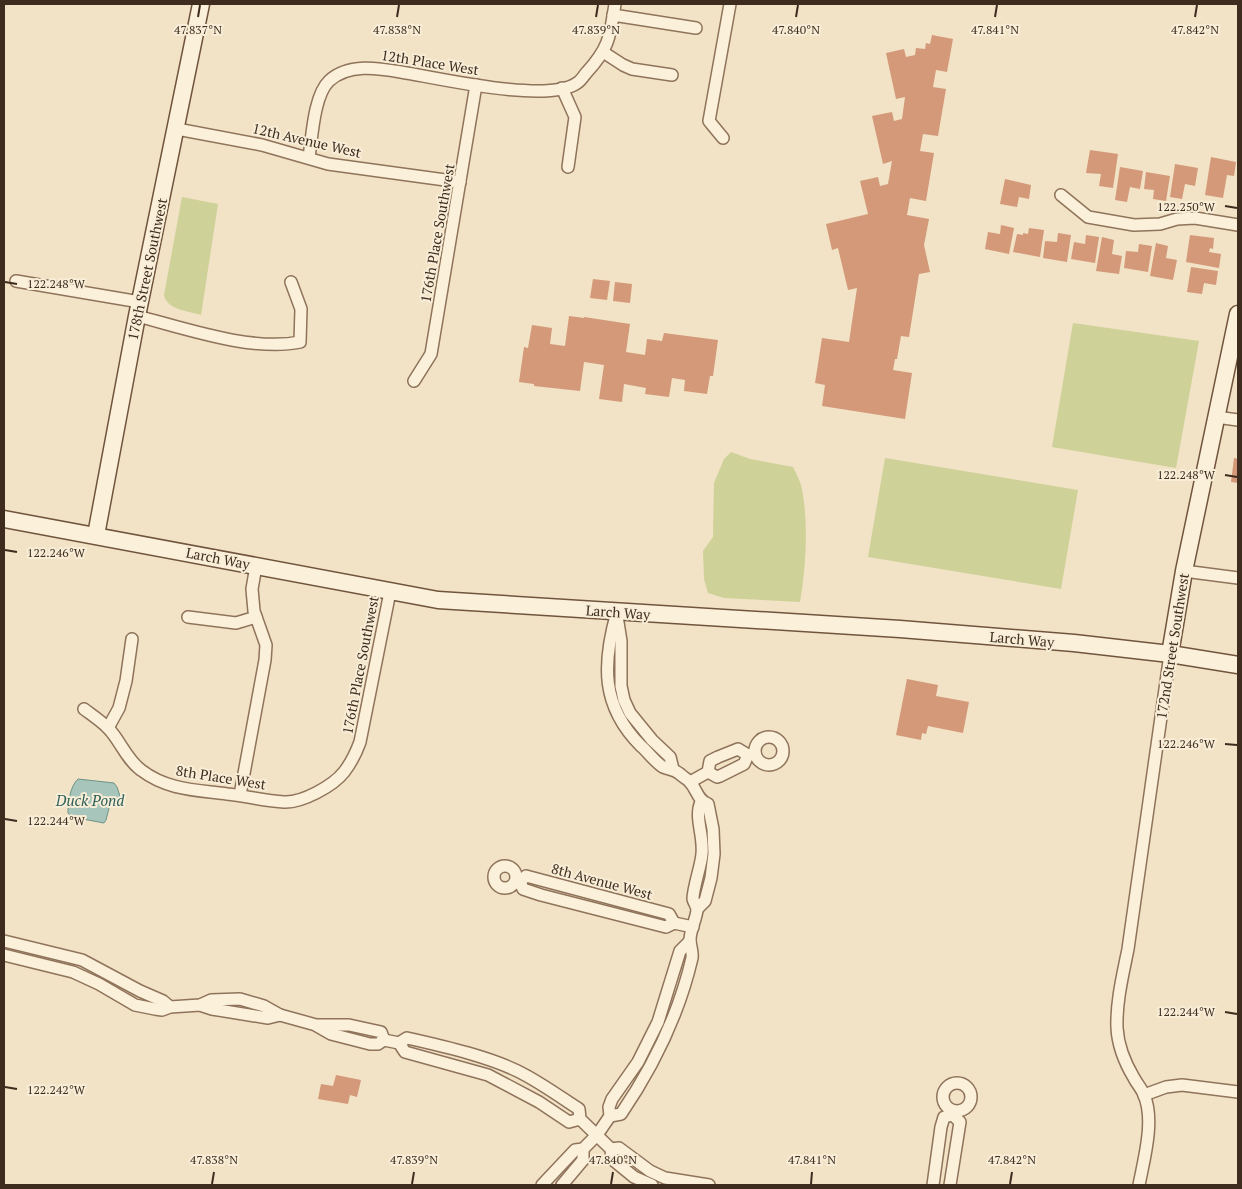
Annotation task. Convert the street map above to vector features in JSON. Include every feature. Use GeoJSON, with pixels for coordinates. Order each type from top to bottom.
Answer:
{"type":"FeatureCollection","features":[{"type":"Feature","properties":{"kind":"main road","name":"178th Street Southwest"},"geometry":{"type":"LineString","coordinates":[[96,535],[139,309],[202,4]]}},
{"type":"Feature","properties":{"kind":"main road","name":"172nd Street Southwest"},"geometry":{"type":"LineString","coordinates":[[1170,654],[1184,570],[1238,314]]}},
{"type":"Feature","properties":{"kind":"main road","name":"Larch Way"},"geometry":{"type":"LineString","coordinates":[[4,519],[438,600],[900,629],[1074,643],[1170,654],[1238,665]]}},
{"type":"Feature","properties":{"kind":"street"},"geometry":{"type":"LineString","coordinates":[[723,138],[709,121],[730,4]]}},
{"type":"Feature","properties":{"kind":"street"},"geometry":{"type":"LineString","coordinates":[[672,75],[623,65],[603,52],[609,41],[614,9],[696,28]]}},
{"type":"Feature","properties":{"kind":"street","name":"12th Place West"},"geometry":{"type":"LineString","coordinates":[[309,157],[318,100],[328,81],[346,71],[374,67],[476,85],[530,92],[550,92],[576,84],[603,52]]}},
{"type":"Feature","properties":{"kind":"street","name":"176th Place Southwest"},"geometry":{"type":"LineString","coordinates":[[414,381],[432,354],[476,85]]}},
{"type":"Feature","properties":{"kind":"street"},"geometry":{"type":"LineString","coordinates":[[562,88],[575,117],[568,167]]}},
{"type":"Feature","properties":{"kind":"street","name":"12th Avenue West"},"geometry":{"type":"LineString","coordinates":[[176,129],[262,145],[328,164],[460,182]]}},
{"type":"Feature","properties":{"kind":"street"},"geometry":{"type":"LineString","coordinates":[[1061,195],[1088,217],[1134,225],[1160,224],[1177,219],[1195,218],[1238,225]]}},
{"type":"Feature","properties":{"kind":"street"},"geometry":{"type":"LineString","coordinates":[[16,281],[139,309],[220,338],[283,345],[300,342],[301,309],[291,282]]}},
{"type":"Feature","properties":{"kind":"street"},"geometry":{"type":"LineString","coordinates":[[1216,417],[1238,420]]}},
{"type":"Feature","properties":{"kind":"street"},"geometry":{"type":"LineString","coordinates":[[240,795],[265,660],[266,645],[256,617],[252,589],[256,566]]}},
{"type":"Feature","properties":{"kind":"street"},"geometry":{"type":"LineString","coordinates":[[1184,570],[1238,578]]}},
{"type":"Feature","properties":{"kind":"street","name":"176th Place Southwest"},"geometry":{"type":"LineString","coordinates":[[323,790],[343,774],[360,742],[390,592]]}},
{"type":"Feature","properties":{"kind":"street"},"geometry":{"type":"LineString","coordinates":[[542,1185],[575,1150],[583,1149],[597,1135],[610,1116],[609,1107],[612,1099],[624,1085],[638,1062],[658,1022],[680,951],[690,941],[697,909],[693,899],[702,852],[702,834],[698,810],[701,802],[690,782],[673,769],[670,757],[652,740],[630,713],[624,700],[621,686],[621,641],[617,612]]}},
{"type":"Feature","properties":{"kind":"street"},"geometry":{"type":"LineString","coordinates":[[188,617],[236,623],[256,617]]}},
{"type":"Feature","properties":{"kind":"street"},"geometry":{"type":"LineString","coordinates":[[108,728],[119,708],[126,681],[132,638]]}},
{"type":"Feature","properties":{"kind":"street","name":"172nd Street Southwest"},"geometry":{"type":"LineString","coordinates":[[1144,1095],[1125,1062],[1117,1028],[1122,982],[1170,654]]}},
{"type":"Feature","properties":{"kind":"street","name":"8th Place West"},"geometry":{"type":"LineString","coordinates":[[84,709],[108,728],[139,769],[160,781],[178,788],[286,802],[308,797],[323,790]]}},
{"type":"Feature","properties":{"kind":"street"},"geometry":{"type":"LineString","coordinates":[[738,749],[752,754],[744,764],[720,776],[717,777],[708,772],[710,761],[718,756],[738,749]]}},
{"type":"Feature","properties":{"kind":"street"},"geometry":{"type":"LineString","coordinates":[[690,782],[708,772]]}},
{"type":"Feature","properties":{"kind":"street","name":"8th Avenue West"},"geometry":{"type":"LineString","coordinates":[[518,881],[526,876],[669,914],[674,922],[693,927]]}},
{"type":"Feature","properties":{"kind":"street"},"geometry":{"type":"LineString","coordinates":[[4,941],[82,960],[163,1001],[170,1007]]}},
{"type":"Feature","properties":{"kind":"street"},"geometry":{"type":"LineString","coordinates":[[4,955],[73,972],[99,984],[135,1005],[162,1010],[170,1007],[200,1005],[210,1000],[240,999],[264,1006],[280,1015],[316,1025],[331,1034],[370,1044],[378,1044],[384,1040],[399,1044],[404,1052],[488,1075],[539,1102],[569,1122],[580,1119]]}},
{"type":"Feature","properties":{"kind":"street"},"geometry":{"type":"LineString","coordinates":[[399,1044],[407,1038],[428,1043],[502,1064],[527,1076],[579,1109],[580,1119],[611,1149],[612,1158],[634,1177],[652,1185]]}},
{"type":"Feature","properties":{"kind":"street"},"geometry":{"type":"LineString","coordinates":[[1139,1185],[1146,1148],[1148,1122],[1144,1095],[1166,1087],[1182,1085],[1238,1092]]}},
{"type":"Feature","properties":{"kind":"street"},"geometry":{"type":"LineString","coordinates":[[933,1185],[941,1127],[944,1117],[953,1113],[960,1122],[950,1185]]}},
{"type":"Feature","properties":{"kind":"street"},"geometry":{"type":"LineString","coordinates":[[611,1149],[619,1148],[665,1178],[709,1185]]}},
{"type":"Feature","properties":{"kind":"street"},"geometry":{"type":"LineString","coordinates":[[562,1185],[583,1160],[583,1149]]}},
{"type":"Feature","properties":{"kind":"green space"},"geometry":{"type":"Polygon","coordinates":[[[182,197],[218,204],[201,315],[174,307],[169,304],[164,295],[182,197]]]}},
{"type":"Feature","properties":{"kind":"green space"},"geometry":{"type":"Polygon","coordinates":[[[1073,323],[1199,341],[1176,468],[1052,447],[1073,323]]]}},
{"type":"Feature","properties":{"kind":"green space"},"geometry":{"type":"Polygon","coordinates":[[[731,452],[750,459],[793,467],[801,485],[804,499],[806,528],[804,574],[800,602],[724,598],[708,593],[704,579],[703,551],[713,537],[714,483],[724,459],[731,452]]]}},
{"type":"Feature","properties":{"kind":"green space"},"geometry":{"type":"Polygon","coordinates":[[[885,458],[1078,490],[1061,589],[868,557],[885,458]]]}},
{"type":"Feature","properties":{"kind":"water","name":"Duck Pond"},"geometry":{"type":"Polygon","coordinates":[[[78,779],[114,783],[117,787],[121,799],[119,803],[110,804],[104,823],[72,817],[68,813],[71,790],[78,779]]]}},
{"type":"Feature","properties":{"kind":"building"},"geometry":{"type":"Polygon","coordinates":[[[932,35],[953,39],[947,72],[936,70],[933,87],[946,89],[938,136],[923,134],[920,151],[934,153],[926,201],[910,198],[907,215],[929,219],[924,245],[930,272],[919,274],[909,337],[901,336],[893,370],[912,373],[905,419],[822,406],[825,385],[815,383],[822,338],[849,342],[857,288],[848,290],[838,248],[832,250],[826,224],[868,214],[860,181],[878,177],[880,186],[888,184],[892,161],[883,164],[872,116],[892,112],[894,121],[902,119],[905,97],[896,99],[886,53],[904,49],[906,57],[915,55],[916,48],[925,49],[926,43],[930,44],[932,35]]]}},
{"type":"Feature","properties":{"kind":"building"},"geometry":{"type":"Polygon","coordinates":[[[1090,150],[1118,154],[1113,188],[1099,186],[1101,174],[1086,173],[1090,150]]]}},
{"type":"Feature","properties":{"kind":"building"},"geometry":{"type":"Polygon","coordinates":[[[1211,157],[1236,162],[1234,176],[1227,175],[1223,198],[1205,195],[1211,157]]]}},
{"type":"Feature","properties":{"kind":"building"},"geometry":{"type":"Polygon","coordinates":[[[1175,164],[1198,168],[1195,186],[1185,184],[1182,199],[1170,197],[1175,164]]]}},
{"type":"Feature","properties":{"kind":"building"},"geometry":{"type":"Polygon","coordinates":[[[1120,167],[1143,171],[1140,189],[1130,187],[1127,202],[1115,200],[1120,167]]]}},
{"type":"Feature","properties":{"kind":"building"},"geometry":{"type":"Polygon","coordinates":[[[1146,172],[1170,176],[1166,201],[1153,199],[1154,190],[1144,189],[1146,172]]]}},
{"type":"Feature","properties":{"kind":"building"},"geometry":{"type":"Polygon","coordinates":[[[1005,179],[1031,185],[1029,199],[1019,197],[1017,207],[1000,204],[1005,179]]]}},
{"type":"Feature","properties":{"kind":"building"},"geometry":{"type":"Polygon","coordinates":[[[1001,225],[1014,228],[1009,254],[985,249],[988,232],[1000,234],[1001,225]]]}},
{"type":"Feature","properties":{"kind":"building"},"geometry":{"type":"Polygon","coordinates":[[[1029,228],[1044,230],[1040,257],[1013,252],[1017,234],[1028,234],[1029,228]]]}},
{"type":"Feature","properties":{"kind":"building"},"geometry":{"type":"Polygon","coordinates":[[[1058,233],[1071,235],[1067,262],[1043,258],[1045,241],[1057,242],[1058,233]]]}},
{"type":"Feature","properties":{"kind":"building"},"geometry":{"type":"Polygon","coordinates":[[[1086,235],[1099,237],[1095,263],[1071,259],[1074,242],[1085,244],[1086,235]]]}},
{"type":"Feature","properties":{"kind":"building"},"geometry":{"type":"Polygon","coordinates":[[[1190,235],[1214,238],[1213,249],[1210,248],[1209,252],[1221,254],[1219,268],[1186,262],[1190,235]]]}},
{"type":"Feature","properties":{"kind":"building"},"geometry":{"type":"Polygon","coordinates":[[[1102,237],[1114,240],[1112,254],[1122,256],[1119,274],[1096,271],[1102,237]]]}},
{"type":"Feature","properties":{"kind":"building"},"geometry":{"type":"Polygon","coordinates":[[[1156,243],[1168,246],[1166,258],[1177,260],[1173,280],[1150,276],[1156,243]]]}},
{"type":"Feature","properties":{"kind":"building"},"geometry":{"type":"Polygon","coordinates":[[[1139,244],[1152,246],[1148,272],[1124,268],[1126,251],[1138,252],[1139,244]]]}},
{"type":"Feature","properties":{"kind":"building"},"geometry":{"type":"Polygon","coordinates":[[[1191,267],[1218,271],[1216,285],[1204,283],[1202,294],[1187,292],[1191,267]]]}},
{"type":"Feature","properties":{"kind":"building"},"geometry":{"type":"Polygon","coordinates":[[[593,279],[610,281],[607,300],[590,298],[593,279]]]}},
{"type":"Feature","properties":{"kind":"building"},"geometry":{"type":"Polygon","coordinates":[[[615,282],[632,284],[630,303],[613,301],[615,282]]]}},
{"type":"Feature","properties":{"kind":"building"},"geometry":{"type":"Polygon","coordinates":[[[569,316],[630,324],[626,352],[645,355],[647,339],[662,341],[664,333],[718,340],[713,376],[710,376],[707,394],[684,391],[685,380],[672,378],[669,397],[645,394],[646,388],[624,384],[622,402],[599,399],[604,365],[584,362],[580,391],[534,386],[534,384],[519,382],[524,347],[528,348],[532,325],[552,328],[550,344],[565,346],[569,316]]]}},
{"type":"Feature","properties":{"kind":"building"},"geometry":{"type":"Polygon","coordinates":[[[1234,458],[1238,459],[1238,483],[1231,482],[1234,458]]]}},
{"type":"Feature","properties":{"kind":"building"},"geometry":{"type":"Polygon","coordinates":[[[907,679],[938,685],[936,696],[969,702],[963,733],[928,726],[926,734],[922,733],[921,740],[896,735],[907,679]]]}},
{"type":"Feature","properties":{"kind":"building"},"geometry":{"type":"Polygon","coordinates":[[[336,1075],[361,1080],[357,1097],[350,1095],[348,1104],[318,1099],[321,1084],[333,1086],[336,1075]]]}}]}
